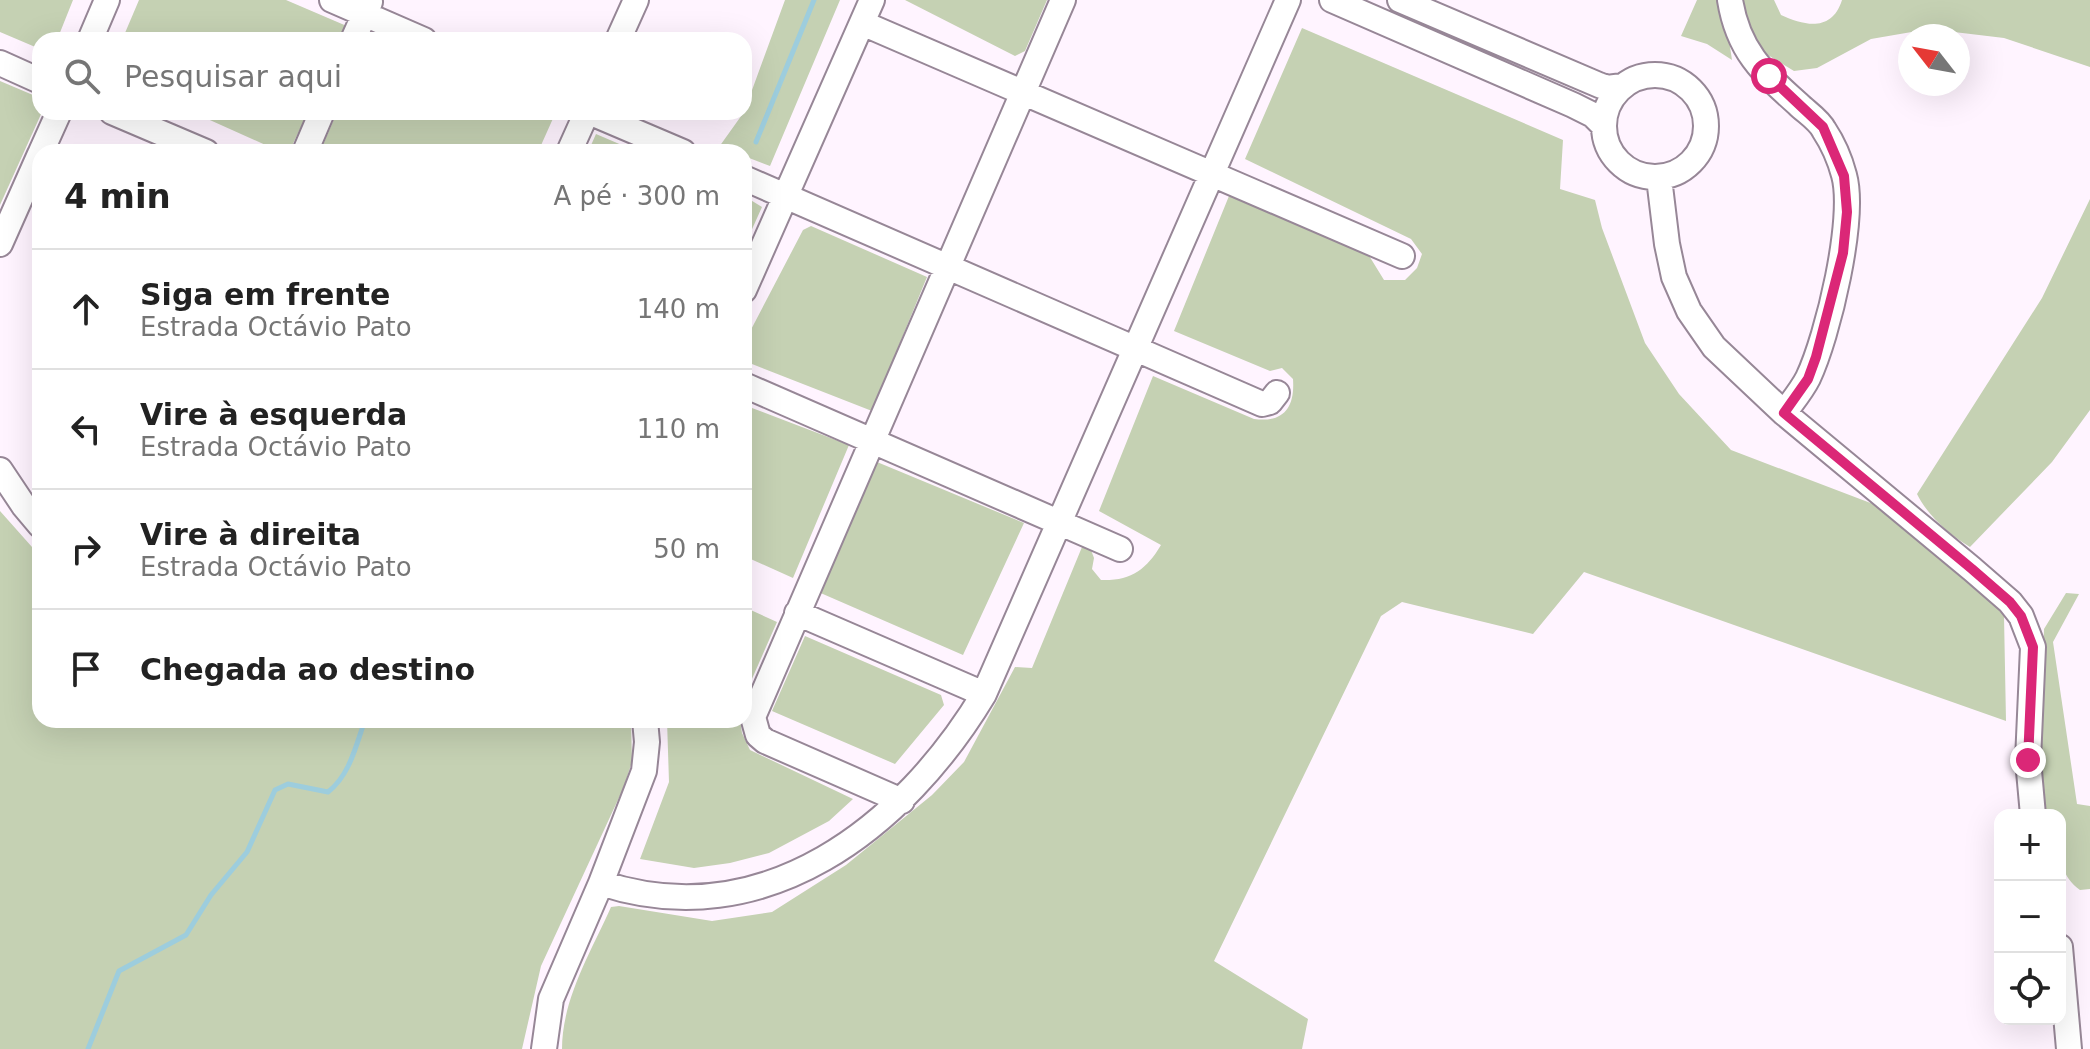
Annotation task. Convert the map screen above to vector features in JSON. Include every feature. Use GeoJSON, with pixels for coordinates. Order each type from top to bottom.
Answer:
{"type":"FeatureCollection","features":[{"type":"Feature","properties":{"kind":"street"},"geometry":{"type":"LineString","coordinates":[[93,32],[107,0]]}},
{"type":"Feature","properties":{"kind":"street"},"geometry":{"type":"LineString","coordinates":[[332,0],[368,7],[410,32]]}},
{"type":"Feature","properties":{"kind":"street"},"geometry":{"type":"LineString","coordinates":[[622,32],[636,0]]}},
{"type":"Feature","properties":{"kind":"street"},"geometry":{"type":"LineString","coordinates":[[752,272],[872,0]]}},
{"type":"Feature","properties":{"kind":"street"},"geometry":{"type":"LineString","coordinates":[[902,801],[776,747],[758,735],[753,717],[1063,0]]}},
{"type":"Feature","properties":{"kind":"street"},"geometry":{"type":"LineString","coordinates":[[601,883],[629,892],[668,897],[729,895],[765,886],[832,854],[902,801],[949,747],[984,694],[1288,0]]}},
{"type":"Feature","properties":{"kind":"street"},"geometry":{"type":"LineString","coordinates":[[1332,0],[1573,105],[1593,115],[1604,126]]}},
{"type":"Feature","properties":{"kind":"street"},"geometry":{"type":"LineString","coordinates":[[1400,0],[1599,85],[1607,88],[1623,86]]}},
{"type":"Feature","properties":{"kind":"street"},"geometry":{"type":"LineString","coordinates":[[1730,0],[1734,26],[1749,55],[1777,86],[1823,127],[1844,176],[1847,212],[1839,268],[1808,379],[1784,413]]}},
{"type":"Feature","properties":{"kind":"street"},"geometry":{"type":"LineString","coordinates":[[357,32],[368,7]]}},
{"type":"Feature","properties":{"kind":"street"},"geometry":{"type":"LineString","coordinates":[[862,23],[1402,256]]}},
{"type":"Feature","properties":{"kind":"street"},"geometry":{"type":"LineString","coordinates":[[0,63],[32,77]]}},
{"type":"Feature","properties":{"kind":"street"},"geometry":{"type":"LineString","coordinates":[[1654,75],[1675,79],[1693,91],[1704,111],[1706,134],[1697,155],[1681,171],[1659,178],[1647,177],[1625,168],[1609,149],[1604,126],[1609,102],[1623,86],[1654,75]]}},
{"type":"Feature","properties":{"kind":"street"},"geometry":{"type":"LineString","coordinates":[[44,144],[55,120]]}},
{"type":"Feature","properties":{"kind":"street"},"geometry":{"type":"LineString","coordinates":[[131,120],[187,144]]}},
{"type":"Feature","properties":{"kind":"street"},"geometry":{"type":"LineString","coordinates":[[308,144],[319,120]]}},
{"type":"Feature","properties":{"kind":"street"},"geometry":{"type":"LineString","coordinates":[[573,144],[584,120]]}},
{"type":"Feature","properties":{"kind":"street"},"geometry":{"type":"LineString","coordinates":[[607,120],[664,144]]}},
{"type":"Feature","properties":{"kind":"street"},"geometry":{"type":"LineString","coordinates":[[1,242],[32,171]]}},
{"type":"Feature","properties":{"kind":"street"},"geometry":{"type":"LineString","coordinates":[[1659,178],[1674,277],[1689,311],[1714,347],[1784,413],[1972,569],[2010,602],[2021,616],[2033,647],[2028,760],[2032,809]]}},
{"type":"Feature","properties":{"kind":"street"},"geometry":{"type":"LineString","coordinates":[[752,182],[1262,404],[1270,402],[1277,393]]}},
{"type":"Feature","properties":{"kind":"street"},"geometry":{"type":"LineString","coordinates":[[752,388],[1120,549]]}},
{"type":"Feature","properties":{"kind":"street"},"geometry":{"type":"LineString","coordinates":[[0,470],[32,516]]}},
{"type":"Feature","properties":{"kind":"street"},"geometry":{"type":"LineString","coordinates":[[797,613],[984,694]]}},
{"type":"Feature","properties":{"kind":"street"},"geometry":{"type":"LineString","coordinates":[[544,1049],[551,999],[601,883],[644,771],[646,728]]}},
{"type":"Feature","properties":{"kind":"street"},"geometry":{"type":"LineString","coordinates":[[2061,953],[2069,1049]]}},
{"type":"Feature","properties":{"kind":"green space"},"geometry":{"type":"Polygon","coordinates":[[[0,0],[73,0],[60,32],[32,32],[32,46],[0,32],[0,0]]]}},
{"type":"Feature","properties":{"kind":"green space"},"geometry":{"type":"Polygon","coordinates":[[[139,0],[286,0],[349,27],[347,32],[125,32],[139,0]]]}},
{"type":"Feature","properties":{"kind":"green space"},"geometry":{"type":"Polygon","coordinates":[[[785,0],[840,0],[770,166],[752,159],[752,144],[721,144],[738,120],[752,120],[752,90],[785,0]]]}},
{"type":"Feature","properties":{"kind":"green space"},"geometry":{"type":"Polygon","coordinates":[[[905,0],[1047,0],[1025,51],[1015,56],[905,0]]]}},
{"type":"Feature","properties":{"kind":"green space"},"geometry":{"type":"Polygon","coordinates":[[[1697,0],[1723,0],[1732,60],[1707,44],[1681,36],[1697,0]]]}},
{"type":"Feature","properties":{"kind":"green space"},"geometry":{"type":"Polygon","coordinates":[[[1738,0],[1774,0],[1781,15],[1799,22],[1817,24],[1832,17],[1842,0],[2090,0],[2090,67],[2004,38],[1970,34],[1970,24],[1898,24],[1898,34],[1871,39],[1817,68],[1794,71],[1763,52],[1754,41],[1738,0]]]}},
{"type":"Feature","properties":{"kind":"green space"},"geometry":{"type":"Polygon","coordinates":[[[1302,28],[1563,140],[1560,189],[1595,200],[1602,228],[1645,343],[1679,394],[1731,450],[1902,515],[1993,601],[2004,616],[2006,721],[1584,572],[1533,634],[1402,602],[1381,616],[1214,961],[1308,1019],[1302,1049],[562,1049],[563,1030],[572,994],[611,907],[712,921],[772,912],[846,865],[932,795],[964,762],[1015,667],[1032,668],[1082,547],[1091,550],[1094,558],[1092,569],[1101,580],[1129,576],[1150,561],[1161,545],[1099,511],[1153,376],[1254,419],[1273,418],[1286,411],[1292,398],[1293,379],[1282,368],[1270,371],[1174,331],[1229,196],[1368,254],[1384,280],[1405,280],[1417,268],[1422,254],[1411,239],[1245,159],[1302,28]]]}},
{"type":"Feature","properties":{"kind":"green space"},"geometry":{"type":"Polygon","coordinates":[[[0,81],[32,95],[32,120],[38,120],[0,205],[0,81]]]}},
{"type":"Feature","properties":{"kind":"green space"},"geometry":{"type":"Polygon","coordinates":[[[210,120],[304,120],[293,144],[263,144],[210,120]]]}},
{"type":"Feature","properties":{"kind":"green space"},"geometry":{"type":"Polygon","coordinates":[[[334,120],[552,120],[542,144],[323,144],[334,120]]]}},
{"type":"Feature","properties":{"kind":"green space"},"geometry":{"type":"Polygon","coordinates":[[[596,134],[619,144],[592,144],[596,134]]]}},
{"type":"Feature","properties":{"kind":"green space"},"geometry":{"type":"Polygon","coordinates":[[[2090,199],[2090,410],[2052,462],[1970,547],[1940,524],[1917,494],[2042,298],[2090,199]]]}},
{"type":"Feature","properties":{"kind":"green space"},"geometry":{"type":"Polygon","coordinates":[[[752,201],[762,207],[752,229],[752,201]]]}},
{"type":"Feature","properties":{"kind":"green space"},"geometry":{"type":"Polygon","coordinates":[[[811,226],[927,277],[872,411],[752,364],[752,328],[803,230],[811,226]]]}},
{"type":"Feature","properties":{"kind":"green space"},"geometry":{"type":"Polygon","coordinates":[[[752,408],[849,445],[793,578],[752,560],[752,408]]]}},
{"type":"Feature","properties":{"kind":"green space"},"geometry":{"type":"Polygon","coordinates":[[[877,462],[1024,523],[963,655],[816,591],[877,462]]]}},
{"type":"Feature","properties":{"kind":"green space"},"geometry":{"type":"Polygon","coordinates":[[[0,511],[32,547],[32,728],[631,728],[632,762],[623,789],[541,966],[522,1049],[0,1049],[0,511]]]}},
{"type":"Feature","properties":{"kind":"green space"},"geometry":{"type":"Polygon","coordinates":[[[2066,593],[2079,594],[2053,642],[2077,804],[2090,806],[2090,889],[2080,890],[2066,874],[2066,809],[2045,809],[2039,771],[2044,629],[2066,593]]]}},
{"type":"Feature","properties":{"kind":"green space"},"geometry":{"type":"Polygon","coordinates":[[[752,611],[777,622],[752,679],[752,611]]]}},
{"type":"Feature","properties":{"kind":"green space"},"geometry":{"type":"Polygon","coordinates":[[[805,636],[941,695],[944,705],[895,764],[772,711],[805,636]]]}},
{"type":"Feature","properties":{"kind":"green space"},"geometry":{"type":"Polygon","coordinates":[[[667,728],[741,728],[750,750],[853,799],[829,821],[769,853],[694,868],[640,859],[669,782],[667,728]]]}},
{"type":"Feature","properties":{"kind":"waterway"},"geometry":{"type":"LineString","coordinates":[[756,142],[814,0]]}},
{"type":"Feature","properties":{"kind":"waterway"},"geometry":{"type":"LineString","coordinates":[[88,1049],[119,971],[186,935],[211,895],[247,852],[275,790],[288,784],[328,792],[342,777],[362,728]]}},
{"type":"Feature","properties":{"kind":"route"},"geometry":{"type":"LineString","coordinates":[[1769,76],[1823,127],[1844,176],[1847,212],[1843,253],[1816,357],[1808,379],[1784,413],[1972,569],[2010,602],[2021,616],[2033,647],[2028,760]]}}]}
